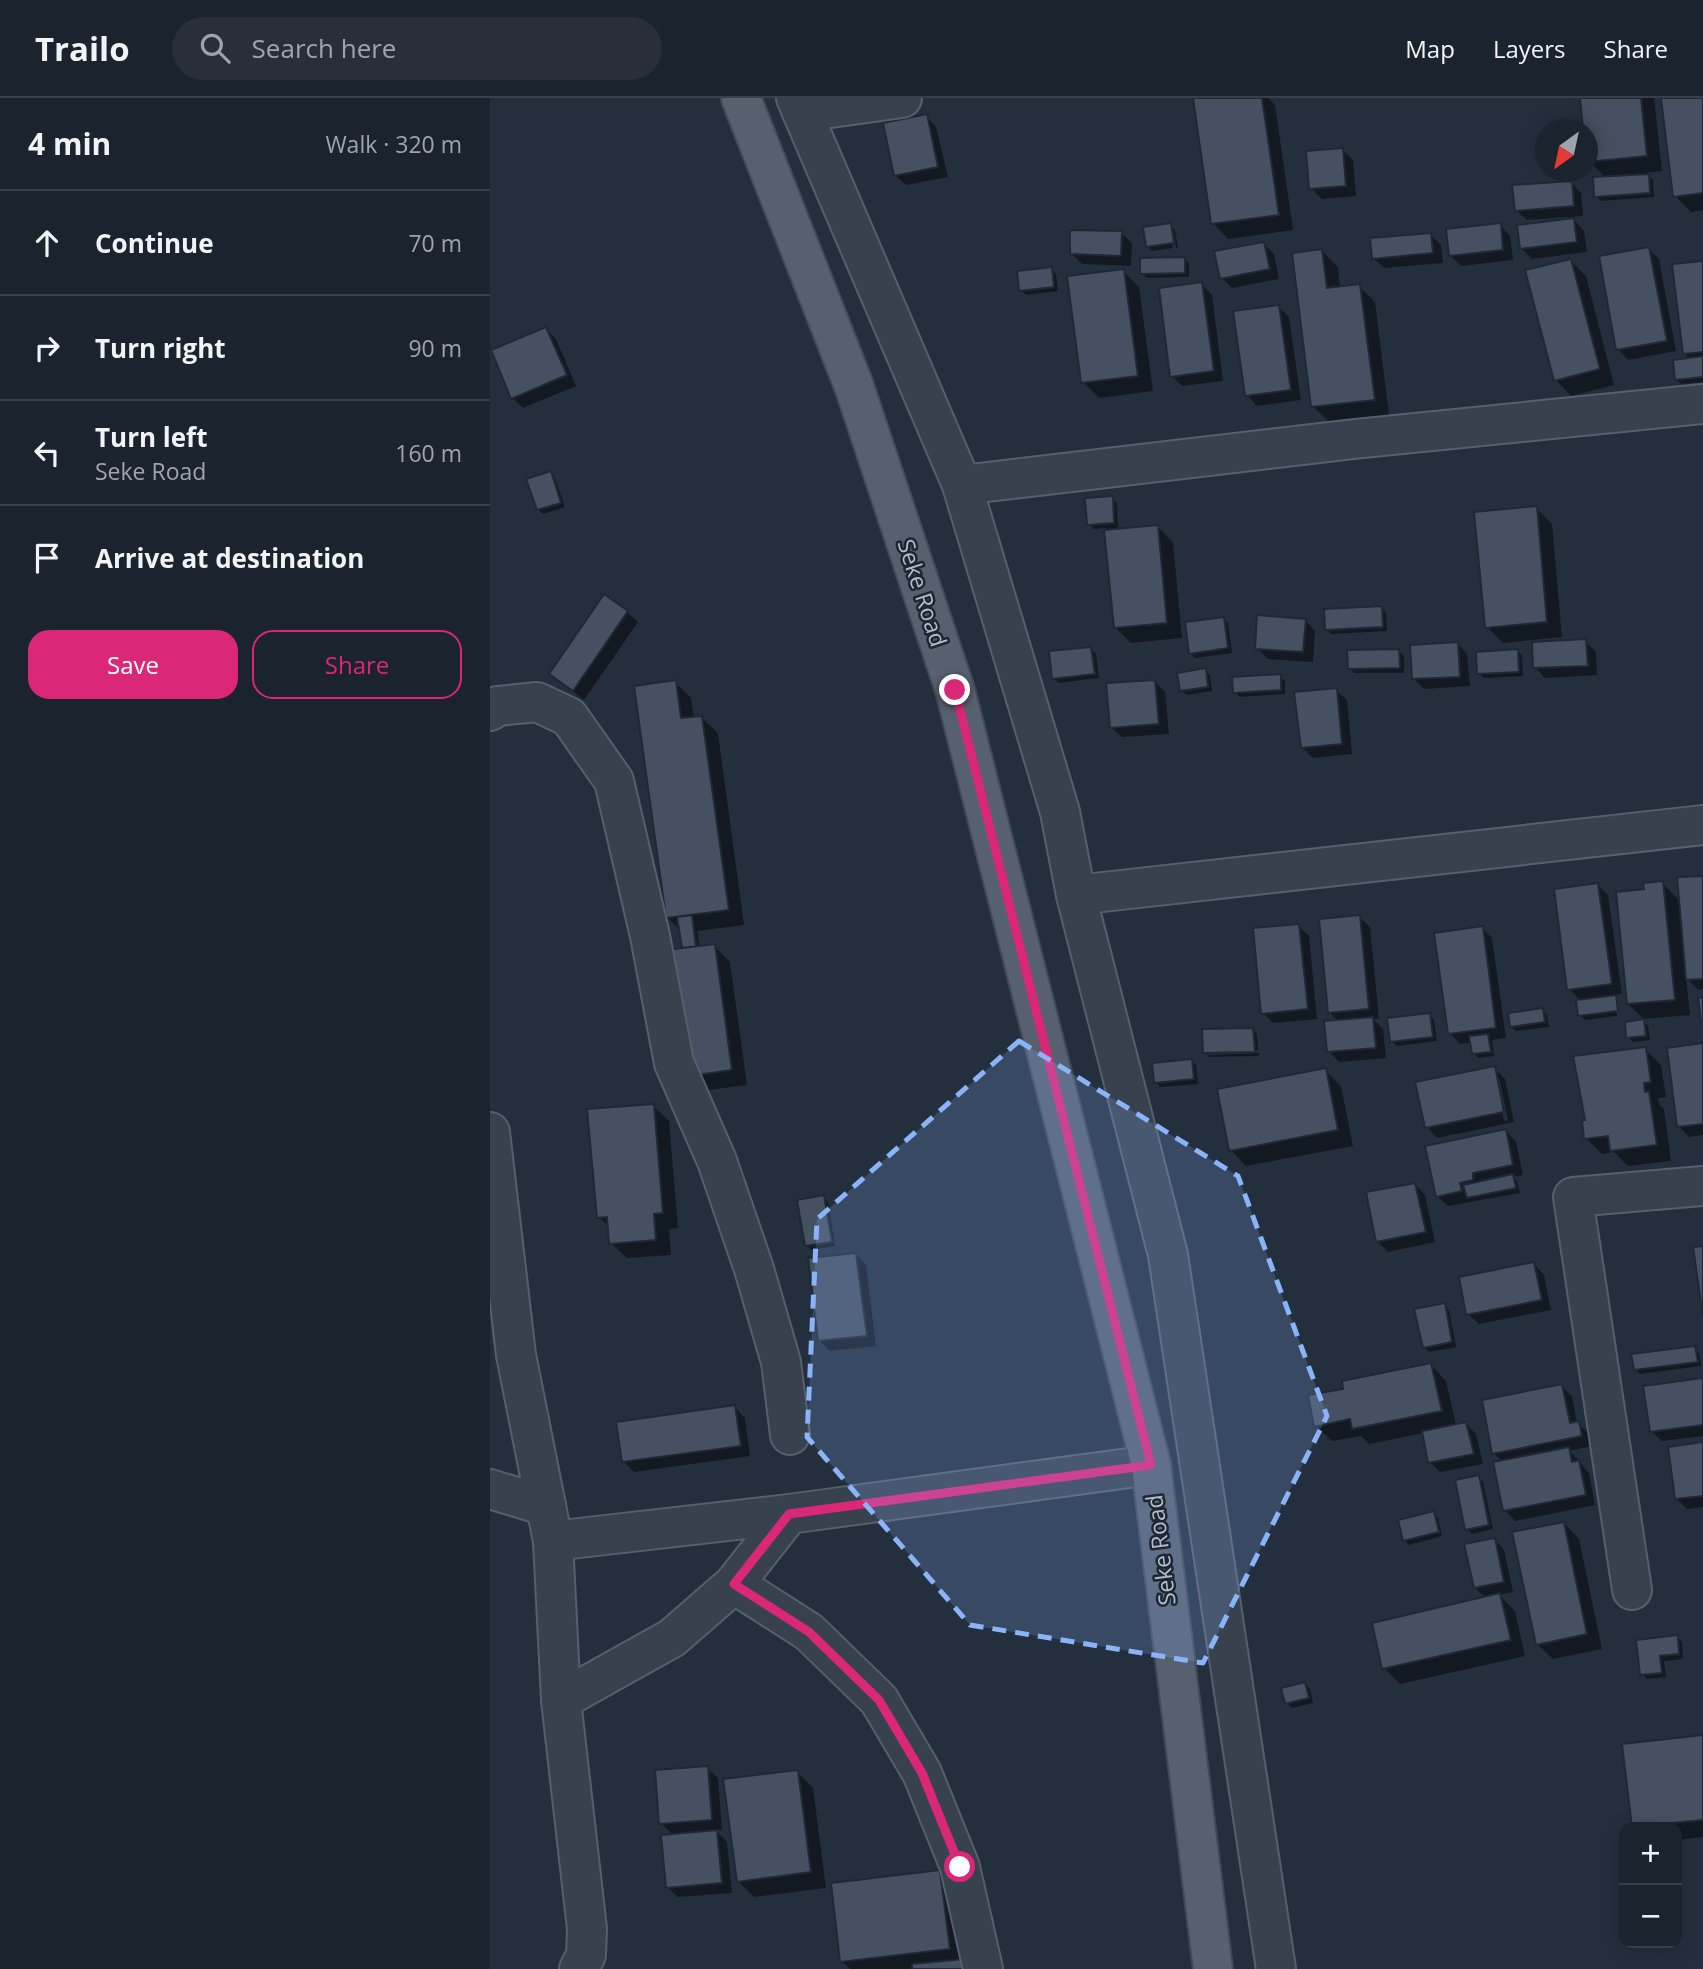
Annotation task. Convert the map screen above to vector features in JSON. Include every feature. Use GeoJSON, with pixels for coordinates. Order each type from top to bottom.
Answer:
{"type":"FeatureCollection","features":[{"type":"Feature","properties":{"kind":"main road","name":"Seke Road"},"geometry":{"type":"LineString","coordinates":[[741,98],[853,386],[955,690],[1151,1465],[1213,1969]]}},
{"type":"Feature","properties":{"kind":"street"},"geometry":{"type":"LineString","coordinates":[[902,98],[799,105],[962,485],[1060,812],[1076,895],[1168,1255],[1276,1969]]}},
{"type":"Feature","properties":{"kind":"street"},"geometry":{"type":"LineString","coordinates":[[962,485],[1354,439],[1703,404]]}},
{"type":"Feature","properties":{"kind":"street"},"geometry":{"type":"LineString","coordinates":[[490,711],[498,706],[537,702],[569,717],[614,781],[650,936],[674,1063],[717,1161],[754,1269],[782,1362],[790,1435]]}},
{"type":"Feature","properties":{"kind":"street"},"geometry":{"type":"LineString","coordinates":[[1076,895],[1703,825]]}},
{"type":"Feature","properties":{"kind":"street"},"geometry":{"type":"LineString","coordinates":[[490,1132],[503,1357],[549,1524],[561,1700],[587,1929],[586,1955],[579,1969]]}},
{"type":"Feature","properties":{"kind":"street"},"geometry":{"type":"LineString","coordinates":[[1632,1590],[1573,1197],[1703,1186]]}},
{"type":"Feature","properties":{"kind":"street"},"geometry":{"type":"LineString","coordinates":[[490,1489],[549,1524],[789,1514],[1151,1465]]}},
{"type":"Feature","properties":{"kind":"street"},"geometry":{"type":"LineString","coordinates":[[561,1700],[672,1638],[734,1584],[789,1514]]}},
{"type":"Feature","properties":{"kind":"street"},"geometry":{"type":"LineString","coordinates":[[734,1584],[809,1632],[879,1700],[922,1773],[960,1867],[983,1969]]}},
{"type":"Feature","properties":{"kind":"highlighted area"},"geometry":{"type":"Polygon","coordinates":[[[1019,1041],[1238,1176],[1327,1416],[1203,1663],[970,1625],[807,1437],[817,1219],[1019,1041]]]}},
{"type":"Feature","properties":{"kind":"building"},"geometry":{"type":"Polygon","coordinates":[[[1193,98],[1262,98],[1279,215],[1211,224],[1193,98]]]}},
{"type":"Feature","properties":{"kind":"building"},"geometry":{"type":"Polygon","coordinates":[[[1580,98],[1641,98],[1647,156],[1598,161],[1598,119],[1582,119],[1580,98]]]}},
{"type":"Feature","properties":{"kind":"building"},"geometry":{"type":"Polygon","coordinates":[[[1661,98],[1703,98],[1703,193],[1673,197],[1661,98]]]}},
{"type":"Feature","properties":{"kind":"building"},"geometry":{"type":"Polygon","coordinates":[[[927,114],[938,167],[894,176],[883,123],[927,114]]]}},
{"type":"Feature","properties":{"kind":"building"},"geometry":{"type":"Polygon","coordinates":[[[1343,148],[1346,186],[1309,189],[1306,151],[1343,148]]]}},
{"type":"Feature","properties":{"kind":"building"},"geometry":{"type":"Polygon","coordinates":[[[1649,174],[1650,193],[1594,197],[1593,182],[1598,182],[1598,177],[1649,174]]]}},
{"type":"Feature","properties":{"kind":"building"},"geometry":{"type":"Polygon","coordinates":[[[1572,182],[1574,206],[1515,211],[1512,185],[1572,182]]]}},
{"type":"Feature","properties":{"kind":"building"},"geometry":{"type":"Polygon","coordinates":[[[1574,218],[1577,242],[1520,249],[1517,225],[1574,218]]]}},
{"type":"Feature","properties":{"kind":"building"},"geometry":{"type":"Polygon","coordinates":[[[1171,223],[1174,243],[1146,247],[1143,227],[1171,223]]]}},
{"type":"Feature","properties":{"kind":"building"},"geometry":{"type":"Polygon","coordinates":[[[1501,223],[1503,250],[1449,256],[1446,229],[1501,223]]]}},
{"type":"Feature","properties":{"kind":"building"},"geometry":{"type":"Polygon","coordinates":[[[1070,230],[1122,231],[1121,256],[1070,254],[1070,230]]]}},
{"type":"Feature","properties":{"kind":"building"},"geometry":{"type":"Polygon","coordinates":[[[1431,233],[1433,253],[1372,259],[1370,238],[1431,233]]]}},
{"type":"Feature","properties":{"kind":"building"},"geometry":{"type":"Polygon","coordinates":[[[1264,242],[1270,269],[1220,279],[1214,251],[1264,242]]]}},
{"type":"Feature","properties":{"kind":"building"},"geometry":{"type":"Polygon","coordinates":[[[1649,247],[1667,341],[1616,350],[1599,256],[1649,247]]]}},
{"type":"Feature","properties":{"kind":"building"},"geometry":{"type":"Polygon","coordinates":[[[1322,249],[1327,288],[1360,284],[1375,400],[1311,407],[1292,253],[1322,249]]]}},
{"type":"Feature","properties":{"kind":"building"},"geometry":{"type":"Polygon","coordinates":[[[1185,257],[1185,273],[1140,274],[1140,258],[1185,257]]]}},
{"type":"Feature","properties":{"kind":"building"},"geometry":{"type":"Polygon","coordinates":[[[1571,259],[1600,369],[1554,381],[1525,270],[1571,259]]]}},
{"type":"Feature","properties":{"kind":"building"},"geometry":{"type":"Polygon","coordinates":[[[1703,261],[1703,352],[1683,354],[1672,264],[1703,261]]]}},
{"type":"Feature","properties":{"kind":"building"},"geometry":{"type":"Polygon","coordinates":[[[1052,267],[1054,287],[1019,291],[1017,271],[1052,267]]]}},
{"type":"Feature","properties":{"kind":"building"},"geometry":{"type":"Polygon","coordinates":[[[1124,269],[1138,376],[1081,383],[1067,276],[1124,269]]]}},
{"type":"Feature","properties":{"kind":"building"},"geometry":{"type":"Polygon","coordinates":[[[1202,282],[1214,371],[1170,377],[1159,288],[1202,282]]]}},
{"type":"Feature","properties":{"kind":"building"},"geometry":{"type":"Polygon","coordinates":[[[1279,305],[1291,390],[1245,396],[1233,311],[1279,305]]]}},
{"type":"Feature","properties":{"kind":"building"},"geometry":{"type":"Polygon","coordinates":[[[546,327],[567,375],[511,399],[491,350],[546,327]]]}},
{"type":"Feature","properties":{"kind":"building"},"geometry":{"type":"Polygon","coordinates":[[[1703,356],[1703,377],[1675,380],[1673,360],[1703,356]]]}},
{"type":"Feature","properties":{"kind":"building"},"geometry":{"type":"Polygon","coordinates":[[[551,471],[561,503],[537,510],[526,479],[551,471]]]}},
{"type":"Feature","properties":{"kind":"building"},"geometry":{"type":"Polygon","coordinates":[[[1113,496],[1114,523],[1087,525],[1085,498],[1113,496]]]}},
{"type":"Feature","properties":{"kind":"building"},"geometry":{"type":"Polygon","coordinates":[[[1537,506],[1547,622],[1485,628],[1474,512],[1537,506]]]}},
{"type":"Feature","properties":{"kind":"building"},"geometry":{"type":"Polygon","coordinates":[[[1158,525],[1167,623],[1114,628],[1104,530],[1158,525]]]}},
{"type":"Feature","properties":{"kind":"building"},"geometry":{"type":"Polygon","coordinates":[[[604,594],[628,611],[573,691],[549,674],[604,594]]]}},
{"type":"Feature","properties":{"kind":"building"},"geometry":{"type":"Polygon","coordinates":[[[1382,606],[1383,627],[1325,630],[1324,609],[1382,606]]]}},
{"type":"Feature","properties":{"kind":"building"},"geometry":{"type":"Polygon","coordinates":[[[1257,615],[1306,619],[1303,652],[1255,649],[1257,615]]]}},
{"type":"Feature","properties":{"kind":"building"},"geometry":{"type":"Polygon","coordinates":[[[1224,617],[1228,648],[1189,654],[1185,622],[1224,617]]]}},
{"type":"Feature","properties":{"kind":"building"},"geometry":{"type":"Polygon","coordinates":[[[1586,639],[1588,666],[1533,668],[1532,642],[1586,639]]]}},
{"type":"Feature","properties":{"kind":"building"},"geometry":{"type":"Polygon","coordinates":[[[1458,642],[1460,677],[1412,679],[1410,645],[1458,642]]]}},
{"type":"Feature","properties":{"kind":"building"},"geometry":{"type":"Polygon","coordinates":[[[1091,647],[1095,674],[1052,679],[1049,651],[1091,647]]]}},
{"type":"Feature","properties":{"kind":"building"},"geometry":{"type":"Polygon","coordinates":[[[1399,649],[1400,668],[1348,669],[1347,650],[1399,649]]]}},
{"type":"Feature","properties":{"kind":"building"},"geometry":{"type":"Polygon","coordinates":[[[1518,649],[1519,672],[1477,674],[1476,652],[1518,649]]]}},
{"type":"Feature","properties":{"kind":"building"},"geometry":{"type":"Polygon","coordinates":[[[1206,668],[1208,687],[1180,691],[1177,673],[1206,668]]]}},
{"type":"Feature","properties":{"kind":"building"},"geometry":{"type":"Polygon","coordinates":[[[1281,674],[1281,690],[1233,693],[1232,677],[1281,674]]]}},
{"type":"Feature","properties":{"kind":"building"},"geometry":{"type":"Polygon","coordinates":[[[676,680],[681,718],[702,716],[729,910],[666,918],[634,686],[676,680]]]}},
{"type":"Feature","properties":{"kind":"building"},"geometry":{"type":"Polygon","coordinates":[[[1155,680],[1159,724],[1110,728],[1106,683],[1155,680]]]}},
{"type":"Feature","properties":{"kind":"building"},"geometry":{"type":"Polygon","coordinates":[[[1337,688],[1342,744],[1301,748],[1294,692],[1337,688]]]}},
{"type":"Feature","properties":{"kind":"building"},"geometry":{"type":"Polygon","coordinates":[[[1703,876],[1703,979],[1686,980],[1677,877],[1703,876]]]}},
{"type":"Feature","properties":{"kind":"building"},"geometry":{"type":"Polygon","coordinates":[[[1663,881],[1675,1000],[1627,1004],[1616,892],[1644,889],[1643,883],[1663,881]]]}},
{"type":"Feature","properties":{"kind":"building"},"geometry":{"type":"Polygon","coordinates":[[[1598,883],[1612,984],[1567,990],[1554,889],[1598,883]]]}},
{"type":"Feature","properties":{"kind":"building"},"geometry":{"type":"Polygon","coordinates":[[[692,915],[696,947],[682,948],[677,917],[692,915]]]}},
{"type":"Feature","properties":{"kind":"building"},"geometry":{"type":"Polygon","coordinates":[[[1360,915],[1369,1009],[1328,1013],[1319,919],[1360,915]]]}},
{"type":"Feature","properties":{"kind":"building"},"geometry":{"type":"Polygon","coordinates":[[[1299,924],[1308,1009],[1261,1014],[1253,928],[1299,924]]]}},
{"type":"Feature","properties":{"kind":"building"},"geometry":{"type":"Polygon","coordinates":[[[1483,926],[1496,1028],[1448,1034],[1434,933],[1483,926]]]}},
{"type":"Feature","properties":{"kind":"building"},"geometry":{"type":"Polygon","coordinates":[[[715,944],[732,1070],[683,1077],[666,950],[715,944]]]}},
{"type":"Feature","properties":{"kind":"building"},"geometry":{"type":"Polygon","coordinates":[[[1616,995],[1618,1011],[1578,1016],[1576,1000],[1616,995]]]}},
{"type":"Feature","properties":{"kind":"building"},"geometry":{"type":"Polygon","coordinates":[[[1703,997],[1703,1022],[1701,1022],[1698,998],[1703,997]]]}},
{"type":"Feature","properties":{"kind":"building"},"geometry":{"type":"Polygon","coordinates":[[[1543,1008],[1545,1022],[1510,1027],[1508,1013],[1543,1008]]]}},
{"type":"Feature","properties":{"kind":"building"},"geometry":{"type":"Polygon","coordinates":[[[1430,1013],[1433,1037],[1390,1042],[1387,1018],[1430,1013]]]}},
{"type":"Feature","properties":{"kind":"building"},"geometry":{"type":"Polygon","coordinates":[[[1373,1017],[1376,1048],[1327,1052],[1324,1021],[1373,1017]]]}},
{"type":"Feature","properties":{"kind":"building"},"geometry":{"type":"Polygon","coordinates":[[[1644,1019],[1646,1036],[1626,1038],[1625,1022],[1644,1019]]]}},
{"type":"Feature","properties":{"kind":"building"},"geometry":{"type":"Polygon","coordinates":[[[1253,1028],[1255,1052],[1203,1053],[1202,1029],[1253,1028]]]}},
{"type":"Feature","properties":{"kind":"building"},"geometry":{"type":"Polygon","coordinates":[[[1488,1034],[1491,1052],[1472,1054],[1469,1036],[1488,1034]]]}},
{"type":"Feature","properties":{"kind":"building"},"geometry":{"type":"Polygon","coordinates":[[[1703,1043],[1703,1124],[1677,1127],[1667,1048],[1703,1043]]]}},
{"type":"Feature","properties":{"kind":"building"},"geometry":{"type":"Polygon","coordinates":[[[1646,1047],[1651,1082],[1644,1083],[1645,1092],[1649,1091],[1657,1145],[1610,1151],[1608,1136],[1584,1139],[1582,1120],[1585,1120],[1573,1056],[1646,1047]]]}},
{"type":"Feature","properties":{"kind":"building"},"geometry":{"type":"Polygon","coordinates":[[[1192,1059],[1194,1079],[1154,1083],[1152,1063],[1192,1059]]]}},
{"type":"Feature","properties":{"kind":"building"},"geometry":{"type":"Polygon","coordinates":[[[1495,1066],[1504,1112],[1425,1128],[1415,1082],[1495,1066]]]}},
{"type":"Feature","properties":{"kind":"building"},"geometry":{"type":"Polygon","coordinates":[[[1326,1068],[1338,1130],[1229,1151],[1217,1089],[1326,1068]]]}},
{"type":"Feature","properties":{"kind":"building"},"geometry":{"type":"Polygon","coordinates":[[[654,1104],[663,1213],[654,1214],[656,1240],[609,1244],[607,1217],[597,1218],[587,1109],[654,1104]]]}},
{"type":"Feature","properties":{"kind":"building"},"geometry":{"type":"Polygon","coordinates":[[[1506,1129],[1513,1165],[1473,1173],[1473,1180],[1460,1183],[1462,1191],[1436,1197],[1425,1146],[1506,1129]]]}},
{"type":"Feature","properties":{"kind":"building"},"geometry":{"type":"Polygon","coordinates":[[[1513,1174],[1516,1188],[1467,1198],[1463,1185],[1513,1174]]]}},
{"type":"Feature","properties":{"kind":"building"},"geometry":{"type":"Polygon","coordinates":[[[1415,1183],[1426,1232],[1376,1242],[1366,1192],[1415,1183]]]}},
{"type":"Feature","properties":{"kind":"building"},"geometry":{"type":"Polygon","coordinates":[[[824,1195],[832,1242],[805,1246],[797,1200],[824,1195]]]}},
{"type":"Feature","properties":{"kind":"building"},"geometry":{"type":"Polygon","coordinates":[[[1703,1246],[1703,1317],[1693,1247],[1703,1246]]]}},
{"type":"Feature","properties":{"kind":"building"},"geometry":{"type":"Polygon","coordinates":[[[856,1253],[867,1336],[818,1341],[808,1258],[856,1253]]]}},
{"type":"Feature","properties":{"kind":"building"},"geometry":{"type":"Polygon","coordinates":[[[1534,1262],[1542,1300],[1466,1315],[1459,1277],[1534,1262]]]}},
{"type":"Feature","properties":{"kind":"building"},"geometry":{"type":"Polygon","coordinates":[[[1445,1303],[1452,1342],[1423,1348],[1414,1309],[1445,1303]]]}},
{"type":"Feature","properties":{"kind":"building"},"geometry":{"type":"Polygon","coordinates":[[[1695,1346],[1698,1362],[1634,1370],[1631,1354],[1695,1346]]]}},
{"type":"Feature","properties":{"kind":"building"},"geometry":{"type":"Polygon","coordinates":[[[1431,1363],[1442,1411],[1352,1429],[1350,1419],[1314,1427],[1308,1395],[1343,1389],[1342,1381],[1431,1363]]]}},
{"type":"Feature","properties":{"kind":"building"},"geometry":{"type":"Polygon","coordinates":[[[1703,1378],[1703,1425],[1650,1432],[1643,1386],[1703,1378]]]}},
{"type":"Feature","properties":{"kind":"building"},"geometry":{"type":"Polygon","coordinates":[[[1562,1384],[1570,1423],[1579,1421],[1582,1436],[1492,1454],[1482,1400],[1562,1384]]]}},
{"type":"Feature","properties":{"kind":"building"},"geometry":{"type":"Polygon","coordinates":[[[735,1405],[741,1446],[622,1462],[616,1422],[735,1405]]]}},
{"type":"Feature","properties":{"kind":"building"},"geometry":{"type":"Polygon","coordinates":[[[1466,1422],[1474,1454],[1428,1463],[1422,1431],[1466,1422]]]}},
{"type":"Feature","properties":{"kind":"building"},"geometry":{"type":"Polygon","coordinates":[[[1703,1442],[1703,1496],[1675,1499],[1668,1447],[1703,1442]]]}},
{"type":"Feature","properties":{"kind":"building"},"geometry":{"type":"Polygon","coordinates":[[[1569,1447],[1572,1462],[1579,1460],[1586,1495],[1503,1511],[1493,1462],[1569,1447]]]}},
{"type":"Feature","properties":{"kind":"building"},"geometry":{"type":"Polygon","coordinates":[[[1479,1475],[1489,1525],[1465,1530],[1455,1480],[1479,1475]]]}},
{"type":"Feature","properties":{"kind":"building"},"geometry":{"type":"Polygon","coordinates":[[[1434,1511],[1439,1532],[1403,1541],[1398,1520],[1434,1511]]]}},
{"type":"Feature","properties":{"kind":"building"},"geometry":{"type":"Polygon","coordinates":[[[1564,1522],[1587,1634],[1536,1645],[1512,1532],[1564,1522]]]}},
{"type":"Feature","properties":{"kind":"building"},"geometry":{"type":"Polygon","coordinates":[[[1495,1538],[1504,1582],[1474,1588],[1464,1544],[1495,1538]]]}},
{"type":"Feature","properties":{"kind":"building"},"geometry":{"type":"Polygon","coordinates":[[[1500,1593],[1511,1640],[1382,1669],[1372,1623],[1500,1593]]]}},
{"type":"Feature","properties":{"kind":"building"},"geometry":{"type":"Polygon","coordinates":[[[1678,1635],[1679,1654],[1660,1656],[1662,1673],[1640,1675],[1636,1640],[1678,1635]]]}},
{"type":"Feature","properties":{"kind":"building"},"geometry":{"type":"Polygon","coordinates":[[[1305,1682],[1309,1698],[1285,1704],[1281,1688],[1305,1682]]]}},
{"type":"Feature","properties":{"kind":"building"},"geometry":{"type":"Polygon","coordinates":[[[1703,1735],[1703,1820],[1631,1822],[1622,1744],[1703,1735]]]}},
{"type":"Feature","properties":{"kind":"building"},"geometry":{"type":"Polygon","coordinates":[[[708,1766],[712,1820],[659,1824],[655,1770],[708,1766]]]}},
{"type":"Feature","properties":{"kind":"building"},"geometry":{"type":"Polygon","coordinates":[[[798,1770],[811,1872],[737,1882],[723,1779],[798,1770]]]}},
{"type":"Feature","properties":{"kind":"building"},"geometry":{"type":"Polygon","coordinates":[[[717,1830],[722,1883],[666,1888],[661,1835],[717,1830]]]}},
{"type":"Feature","properties":{"kind":"building"},"geometry":{"type":"Polygon","coordinates":[[[940,1870],[950,1949],[840,1962],[831,1883],[940,1870]]]}},
{"type":"Feature","properties":{"kind":"building"},"geometry":{"type":"Polygon","coordinates":[[[964,1959],[965,1969],[912,1969],[912,1964],[964,1959]]]}},
{"type":"Feature","properties":{"kind":"route"},"geometry":{"type":"LineString","coordinates":[[955,690],[1151,1465],[789,1514],[734,1584],[809,1632],[879,1700],[922,1773],[960,1867]]}}]}
